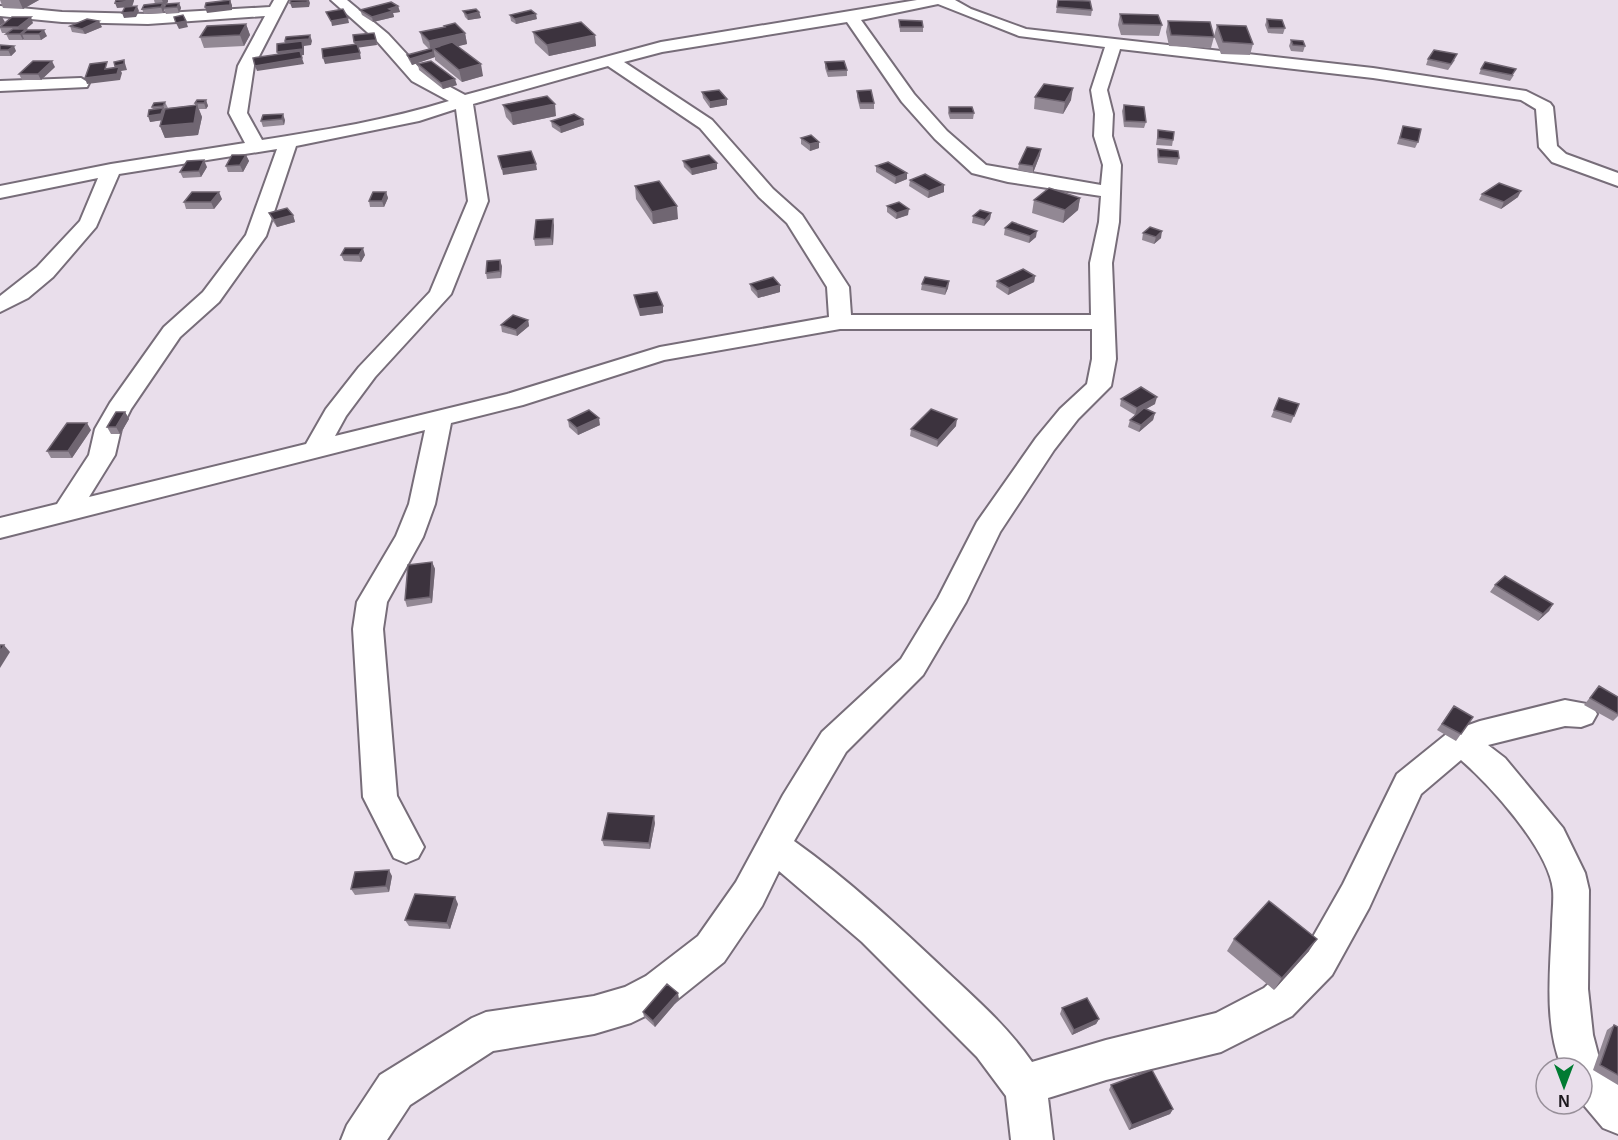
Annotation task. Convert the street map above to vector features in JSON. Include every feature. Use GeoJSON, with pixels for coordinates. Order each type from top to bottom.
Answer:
{"type":"FeatureCollection","features":[{"type":"Feature","properties":{"kind":"street"},"geometry":{"type":"LineString","coordinates":[[338,0],[382,37],[418,77],[464,102]]}},
{"type":"Feature","properties":{"kind":"street"},"geometry":{"type":"LineString","coordinates":[[0,192],[111,170],[257,148],[419,116],[495,92],[661,47],[851,16],[882,5],[938,0]]}},
{"type":"Feature","properties":{"kind":"street"},"geometry":{"type":"LineString","coordinates":[[944,0],[966,12],[1024,33],[1373,73],[1526,96],[1544,107],[1548,147],[1559,158],[1618,180]]}},
{"type":"Feature","properties":{"kind":"street"},"geometry":{"type":"LineString","coordinates":[[62,17],[73,4]]}},
{"type":"Feature","properties":{"kind":"street"},"geometry":{"type":"LineString","coordinates":[[0,12],[62,17],[148,19],[278,5]]}},
{"type":"Feature","properties":{"kind":"street"},"geometry":{"type":"LineString","coordinates":[[257,148],[238,113],[246,66],[278,5]]}},
{"type":"Feature","properties":{"kind":"street"},"geometry":{"type":"LineString","coordinates":[[851,16],[908,98],[941,135],[979,169],[1008,176],[1110,192]]}},
{"type":"Feature","properties":{"kind":"street"},"geometry":{"type":"LineString","coordinates":[[362,1140],[395,1090],[486,1032],[594,1015],[631,1004],[660,989],[711,949],[749,894],[795,805],[834,742],[912,667],[951,602],[987,529],[1068,414],[1099,386],[1104,359],[1101,263],[1109,222],[1112,165],[1103,136],[1104,114],[1099,90],[1113,44]]}},
{"type":"Feature","properties":{"kind":"street"},"geometry":{"type":"LineString","coordinates":[[610,60],[706,124],[766,193],[795,219],[838,287],[840,322]]}},
{"type":"Feature","properties":{"kind":"street"},"geometry":{"type":"LineString","coordinates":[[0,86],[81,82]]}},
{"type":"Feature","properties":{"kind":"street"},"geometry":{"type":"LineString","coordinates":[[316,448],[335,414],[367,372],[440,294],[478,201],[464,102]]}},
{"type":"Feature","properties":{"kind":"street"},"geometry":{"type":"LineString","coordinates":[[67,511],[102,455],[108,429],[119,408],[172,332],[211,297],[256,236],[288,142]]}},
{"type":"Feature","properties":{"kind":"street"},"geometry":{"type":"LineString","coordinates":[[0,305],[20,293],[45,272],[89,223],[111,170]]}},
{"type":"Feature","properties":{"kind":"street"},"geometry":{"type":"LineString","coordinates":[[0,528],[514,400],[660,354],[840,322],[1104,322]]}},
{"type":"Feature","properties":{"kind":"street"},"geometry":{"type":"LineString","coordinates":[[406,847],[380,797],[368,629],[372,602],[389,568],[409,537],[422,504],[440,418]]}},
{"type":"Feature","properties":{"kind":"street"},"geometry":{"type":"LineString","coordinates":[[1022,1085],[1106,1060],[1221,1032],[1278,1002],[1318,962],[1356,896],[1409,784],[1461,741],[1491,730],[1556,715],[1581,714]]}},
{"type":"Feature","properties":{"kind":"street"},"geometry":{"type":"LineString","coordinates":[[1461,741],[1493,768],[1551,839],[1567,873],[1571,890],[1569,989],[1573,1035],[1580,1063],[1596,1088],[1618,1113]]}},
{"type":"Feature","properties":{"kind":"street"},"geometry":{"type":"LineString","coordinates":[[774,847],[810,872],[874,927],[1000,1051],[1022,1085],[1032,1118],[1032,1140]]}},
{"type":"Feature","properties":{"kind":"building"},"geometry":{"type":"Polygon","coordinates":[[[116,0],[130,0],[130,1],[115,3],[116,0]]]}},
{"type":"Feature","properties":{"kind":"building"},"geometry":{"type":"Polygon","coordinates":[[[230,0],[230,5],[205,7],[206,3],[230,0]]]}},
{"type":"Feature","properties":{"kind":"building"},"geometry":{"type":"Polygon","coordinates":[[[291,0],[308,0],[307,2],[290,3],[291,0]]]}},
{"type":"Feature","properties":{"kind":"building"},"geometry":{"type":"Polygon","coordinates":[[[1058,0],[1090,1],[1092,10],[1057,7],[1058,0]]]}},
{"type":"Feature","properties":{"kind":"building"},"geometry":{"type":"Polygon","coordinates":[[[391,2],[398,6],[389,9],[393,11],[372,17],[360,10],[391,2]]]}},
{"type":"Feature","properties":{"kind":"building"},"geometry":{"type":"Polygon","coordinates":[[[163,3],[161,7],[142,9],[144,5],[163,3]]]}},
{"type":"Feature","properties":{"kind":"building"},"geometry":{"type":"Polygon","coordinates":[[[179,3],[177,7],[164,8],[166,4],[179,3]]]}},
{"type":"Feature","properties":{"kind":"building"},"geometry":{"type":"Polygon","coordinates":[[[137,6],[134,12],[122,13],[125,7],[137,6]]]}},
{"type":"Feature","properties":{"kind":"building"},"geometry":{"type":"Polygon","coordinates":[[[343,9],[348,18],[331,21],[326,12],[343,9]]]}},
{"type":"Feature","properties":{"kind":"building"},"geometry":{"type":"Polygon","coordinates":[[[476,9],[479,12],[467,15],[463,11],[476,9]]]}},
{"type":"Feature","properties":{"kind":"building"},"geometry":{"type":"Polygon","coordinates":[[[531,10],[536,14],[515,19],[510,15],[531,10]]]}},
{"type":"Feature","properties":{"kind":"building"},"geometry":{"type":"Polygon","coordinates":[[[1120,14],[1158,15],[1162,25],[1123,24],[1120,14]]]}},
{"type":"Feature","properties":{"kind":"building"},"geometry":{"type":"Polygon","coordinates":[[[183,15],[186,21],[176,23],[174,17],[183,15]]]}},
{"type":"Feature","properties":{"kind":"building"},"geometry":{"type":"Polygon","coordinates":[[[12,17],[31,17],[18,27],[0,27],[12,17]]]}},
{"type":"Feature","properties":{"kind":"building"},"geometry":{"type":"Polygon","coordinates":[[[87,19],[99,21],[82,29],[70,26],[87,19]]]}},
{"type":"Feature","properties":{"kind":"building"},"geometry":{"type":"Polygon","coordinates":[[[1267,19],[1282,20],[1285,28],[1269,28],[1267,19]]]}},
{"type":"Feature","properties":{"kind":"building"},"geometry":{"type":"Polygon","coordinates":[[[899,20],[922,21],[923,27],[900,27],[899,20]]]}},
{"type":"Feature","properties":{"kind":"building"},"geometry":{"type":"Polygon","coordinates":[[[1168,21],[1210,22],[1214,37],[1171,35],[1168,21]]]}},
{"type":"Feature","properties":{"kind":"building"},"geometry":{"type":"Polygon","coordinates":[[[581,22],[595,35],[547,45],[533,32],[581,22]]]}},
{"type":"Feature","properties":{"kind":"building"},"geometry":{"type":"Polygon","coordinates":[[[455,23],[465,33],[429,41],[420,32],[445,27],[455,23]]]}},
{"type":"Feature","properties":{"kind":"building"},"geometry":{"type":"Polygon","coordinates":[[[246,24],[240,35],[200,37],[207,26],[246,24]]]}},
{"type":"Feature","properties":{"kind":"building"},"geometry":{"type":"Polygon","coordinates":[[[1217,25],[1246,26],[1253,44],[1223,42],[1217,25]]]}},
{"type":"Feature","properties":{"kind":"building"},"geometry":{"type":"Polygon","coordinates":[[[13,29],[26,29],[20,34],[6,34],[13,29]]]}},
{"type":"Feature","properties":{"kind":"building"},"geometry":{"type":"Polygon","coordinates":[[[27,30],[44,30],[39,34],[22,34],[27,30]]]}},
{"type":"Feature","properties":{"kind":"building"},"geometry":{"type":"Polygon","coordinates":[[[374,33],[376,40],[354,42],[353,35],[374,33]]]}},
{"type":"Feature","properties":{"kind":"building"},"geometry":{"type":"Polygon","coordinates":[[[310,35],[309,39],[285,41],[286,37],[310,35]]]}},
{"type":"Feature","properties":{"kind":"building"},"geometry":{"type":"Polygon","coordinates":[[[1291,40],[1303,41],[1305,46],[1293,45],[1291,40]]]}},
{"type":"Feature","properties":{"kind":"building"},"geometry":{"type":"Polygon","coordinates":[[[302,41],[303,49],[277,52],[277,44],[302,41]]]}},
{"type":"Feature","properties":{"kind":"building"},"geometry":{"type":"Polygon","coordinates":[[[452,42],[481,64],[459,70],[433,48],[452,42]]]}},
{"type":"Feature","properties":{"kind":"building"},"geometry":{"type":"Polygon","coordinates":[[[357,44],[360,53],[323,58],[322,49],[357,44]]]}},
{"type":"Feature","properties":{"kind":"building"},"geometry":{"type":"Polygon","coordinates":[[[0,45],[14,46],[8,50],[0,50],[0,45]]]}},
{"type":"Feature","properties":{"kind":"building"},"geometry":{"type":"Polygon","coordinates":[[[433,48],[433,52],[410,59],[407,55],[433,48]]]}},
{"type":"Feature","properties":{"kind":"building"},"geometry":{"type":"Polygon","coordinates":[[[1434,50],[1457,54],[1451,64],[1428,59],[1434,50]]]}},
{"type":"Feature","properties":{"kind":"building"},"geometry":{"type":"Polygon","coordinates":[[[300,51],[302,58],[255,66],[253,58],[300,51]]]}},
{"type":"Feature","properties":{"kind":"building"},"geometry":{"type":"Polygon","coordinates":[[[124,60],[124,64],[115,66],[114,62],[124,60]]]}},
{"type":"Feature","properties":{"kind":"building"},"geometry":{"type":"Polygon","coordinates":[[[33,61],[52,61],[38,74],[19,74],[33,61]]]}},
{"type":"Feature","properties":{"kind":"building"},"geometry":{"type":"Polygon","coordinates":[[[431,61],[455,79],[441,83],[418,64],[431,61]]]}},
{"type":"Feature","properties":{"kind":"building"},"geometry":{"type":"Polygon","coordinates":[[[844,61],[847,70],[828,71],[825,62],[844,61]]]}},
{"type":"Feature","properties":{"kind":"building"},"geometry":{"type":"Polygon","coordinates":[[[107,62],[105,69],[119,67],[117,74],[85,78],[90,64],[107,62]]]}},
{"type":"Feature","properties":{"kind":"building"},"geometry":{"type":"Polygon","coordinates":[[[1485,62],[1516,69],[1512,75],[1481,69],[1485,62]]]}},
{"type":"Feature","properties":{"kind":"building"},"geometry":{"type":"Polygon","coordinates":[[[1044,84],[1073,88],[1065,102],[1035,97],[1044,84]]]}},
{"type":"Feature","properties":{"kind":"building"},"geometry":{"type":"Polygon","coordinates":[[[719,90],[727,99],[710,102],[702,92],[719,90]]]}},
{"type":"Feature","properties":{"kind":"building"},"geometry":{"type":"Polygon","coordinates":[[[871,90],[874,103],[860,103],[857,91],[871,90]]]}},
{"type":"Feature","properties":{"kind":"building"},"geometry":{"type":"Polygon","coordinates":[[[547,96],[555,104],[511,113],[503,105],[547,96]]]}},
{"type":"Feature","properties":{"kind":"building"},"geometry":{"type":"Polygon","coordinates":[[[197,100],[206,100],[204,103],[195,103],[197,100]]]}},
{"type":"Feature","properties":{"kind":"building"},"geometry":{"type":"Polygon","coordinates":[[[165,102],[163,106],[152,107],[154,103],[165,102]]]}},
{"type":"Feature","properties":{"kind":"building"},"geometry":{"type":"Polygon","coordinates":[[[197,105],[194,123],[160,126],[165,109],[197,105]]]}},
{"type":"Feature","properties":{"kind":"building"},"geometry":{"type":"Polygon","coordinates":[[[1124,105],[1144,107],[1146,122],[1125,121],[1124,105]]]}},
{"type":"Feature","properties":{"kind":"building"},"geometry":{"type":"Polygon","coordinates":[[[949,107],[972,107],[974,113],[950,113],[949,107]]]}},
{"type":"Feature","properties":{"kind":"building"},"geometry":{"type":"Polygon","coordinates":[[[163,108],[161,114],[148,116],[149,110],[163,108]]]}},
{"type":"Feature","properties":{"kind":"building"},"geometry":{"type":"Polygon","coordinates":[[[283,114],[282,119],[261,121],[263,115],[283,114]]]}},
{"type":"Feature","properties":{"kind":"building"},"geometry":{"type":"Polygon","coordinates":[[[574,114],[583,119],[560,127],[551,121],[574,114]]]}},
{"type":"Feature","properties":{"kind":"building"},"geometry":{"type":"Polygon","coordinates":[[[1403,126],[1421,129],[1418,142],[1400,138],[1403,126]]]}},
{"type":"Feature","properties":{"kind":"building"},"geometry":{"type":"Polygon","coordinates":[[[1158,130],[1174,132],[1173,140],[1158,138],[1158,130]]]}},
{"type":"Feature","properties":{"kind":"building"},"geometry":{"type":"Polygon","coordinates":[[[811,135],[819,142],[810,144],[801,138],[811,135]]]}},
{"type":"Feature","properties":{"kind":"building"},"geometry":{"type":"Polygon","coordinates":[[[1027,147],[1041,149],[1033,166],[1019,164],[1027,147]]]}},
{"type":"Feature","properties":{"kind":"building"},"geometry":{"type":"Polygon","coordinates":[[[1158,149],[1178,151],[1179,158],[1159,157],[1158,149]]]}},
{"type":"Feature","properties":{"kind":"building"},"geometry":{"type":"Polygon","coordinates":[[[531,151],[536,164],[502,169],[498,156],[531,151]]]}},
{"type":"Feature","properties":{"kind":"building"},"geometry":{"type":"Polygon","coordinates":[[[232,155],[246,155],[240,165],[226,166],[232,155]]]}},
{"type":"Feature","properties":{"kind":"building"},"geometry":{"type":"Polygon","coordinates":[[[709,155],[717,163],[691,169],[683,161],[709,155]]]}},
{"type":"Feature","properties":{"kind":"building"},"geometry":{"type":"Polygon","coordinates":[[[204,160],[199,171],[180,172],[187,161],[204,160]]]}},
{"type":"Feature","properties":{"kind":"building"},"geometry":{"type":"Polygon","coordinates":[[[888,162],[907,173],[896,177],[876,166],[888,162]]]}},
{"type":"Feature","properties":{"kind":"building"},"geometry":{"type":"Polygon","coordinates":[[[925,174],[944,185],[929,191],[910,180],[925,174]]]}},
{"type":"Feature","properties":{"kind":"building"},"geometry":{"type":"Polygon","coordinates":[[[659,181],[677,206],[652,212],[635,186],[659,181]]]}},
{"type":"Feature","properties":{"kind":"building"},"geometry":{"type":"Polygon","coordinates":[[[1499,183],[1521,191],[1504,202],[1482,194],[1499,183]]]}},
{"type":"Feature","properties":{"kind":"building"},"geometry":{"type":"Polygon","coordinates":[[[1049,188],[1080,198],[1065,210],[1034,200],[1049,188]]]}},
{"type":"Feature","properties":{"kind":"building"},"geometry":{"type":"Polygon","coordinates":[[[192,192],[219,192],[211,202],[184,202],[192,192]]]}},
{"type":"Feature","properties":{"kind":"building"},"geometry":{"type":"Polygon","coordinates":[[[373,192],[386,192],[382,201],[369,201],[373,192]]]}},
{"type":"Feature","properties":{"kind":"building"},"geometry":{"type":"Polygon","coordinates":[[[899,202],[909,209],[897,213],[887,206],[899,202]]]}},
{"type":"Feature","properties":{"kind":"building"},"geometry":{"type":"Polygon","coordinates":[[[287,208],[293,215],[274,220],[269,213],[287,208]]]}},
{"type":"Feature","properties":{"kind":"building"},"geometry":{"type":"Polygon","coordinates":[[[980,210],[991,213],[985,220],[973,216],[980,210]]]}},
{"type":"Feature","properties":{"kind":"building"},"geometry":{"type":"Polygon","coordinates":[[[553,219],[551,238],[534,239],[536,220],[553,219]]]}},
{"type":"Feature","properties":{"kind":"building"},"geometry":{"type":"Polygon","coordinates":[[[1012,222],[1037,231],[1030,236],[1005,228],[1012,222]]]}},
{"type":"Feature","properties":{"kind":"building"},"geometry":{"type":"Polygon","coordinates":[[[1150,227],[1162,231],[1156,237],[1143,233],[1150,227]]]}},
{"type":"Feature","properties":{"kind":"building"},"geometry":{"type":"Polygon","coordinates":[[[345,248],[363,248],[359,255],[341,255],[345,248]]]}},
{"type":"Feature","properties":{"kind":"building"},"geometry":{"type":"Polygon","coordinates":[[[500,260],[500,271],[486,273],[487,261],[500,260]]]}},
{"type":"Feature","properties":{"kind":"building"},"geometry":{"type":"Polygon","coordinates":[[[1023,269],[1035,276],[1009,288],[997,281],[1023,269]]]}},
{"type":"Feature","properties":{"kind":"building"},"geometry":{"type":"Polygon","coordinates":[[[773,277],[780,285],[757,291],[750,284],[773,277]]]}},
{"type":"Feature","properties":{"kind":"building"},"geometry":{"type":"Polygon","coordinates":[[[925,277],[949,281],[946,288],[922,284],[925,277]]]}},
{"type":"Feature","properties":{"kind":"building"},"geometry":{"type":"Polygon","coordinates":[[[657,292],[663,306],[639,309],[634,295],[657,292]]]}},
{"type":"Feature","properties":{"kind":"building"},"geometry":{"type":"Polygon","coordinates":[[[513,315],[528,320],[516,330],[501,325],[513,315]]]}},
{"type":"Feature","properties":{"kind":"building"},"geometry":{"type":"Polygon","coordinates":[[[1141,387],[1157,397],[1137,408],[1121,399],[1141,387]]]}},
{"type":"Feature","properties":{"kind":"building"},"geometry":{"type":"Polygon","coordinates":[[[1279,398],[1299,404],[1294,416],[1274,410],[1279,398]]]}},
{"type":"Feature","properties":{"kind":"building"},"geometry":{"type":"Polygon","coordinates":[[[1144,408],[1155,413],[1141,425],[1130,420],[1144,408]]]}},
{"type":"Feature","properties":{"kind":"building"},"geometry":{"type":"Polygon","coordinates":[[[931,409],[957,419],[938,440],[911,429],[931,409]]]}},
{"type":"Feature","properties":{"kind":"building"},"geometry":{"type":"Polygon","coordinates":[[[589,410],[599,418],[577,428],[568,420],[589,410]]]}},
{"type":"Feature","properties":{"kind":"building"},"geometry":{"type":"Polygon","coordinates":[[[116,412],[125,412],[116,427],[107,427],[116,412]]]}},
{"type":"Feature","properties":{"kind":"building"},"geometry":{"type":"Polygon","coordinates":[[[67,423],[87,423],[68,451],[47,451],[67,423]]]}},
{"type":"Feature","properties":{"kind":"building"},"geometry":{"type":"Polygon","coordinates":[[[432,562],[430,597],[405,600],[408,565],[432,562]]]}},
{"type":"Feature","properties":{"kind":"building"},"geometry":{"type":"Polygon","coordinates":[[[1505,576],[1553,604],[1543,614],[1495,585],[1505,576]]]}},
{"type":"Feature","properties":{"kind":"building"},"geometry":{"type":"Polygon","coordinates":[[[1599,686],[1618,697],[1618,714],[1590,698],[1599,686]]]}},
{"type":"Feature","properties":{"kind":"building"},"geometry":{"type":"Polygon","coordinates":[[[1454,706],[1473,717],[1461,734],[1442,724],[1454,706]]]}},
{"type":"Feature","properties":{"kind":"building"},"geometry":{"type":"Polygon","coordinates":[[[608,813],[654,816],[649,843],[602,840],[608,813]]]}},
{"type":"Feature","properties":{"kind":"building"},"geometry":{"type":"Polygon","coordinates":[[[389,870],[386,886],[351,889],[355,872],[389,870]]]}},
{"type":"Feature","properties":{"kind":"building"},"geometry":{"type":"Polygon","coordinates":[[[415,894],[455,897],[447,923],[405,920],[415,894]]]}},
{"type":"Feature","properties":{"kind":"building"},"geometry":{"type":"Polygon","coordinates":[[[1269,901],[1317,939],[1282,978],[1234,939],[1269,901]]]}},
{"type":"Feature","properties":{"kind":"building"},"geometry":{"type":"Polygon","coordinates":[[[667,984],[678,993],[653,1021],[643,1012],[667,984]]]}},
{"type":"Feature","properties":{"kind":"building"},"geometry":{"type":"Polygon","coordinates":[[[1087,998],[1099,1019],[1074,1030],[1062,1008],[1087,998]]]}},
{"type":"Feature","properties":{"kind":"building"},"geometry":{"type":"Polygon","coordinates":[[[1614,1025],[1618,1027],[1618,1075],[1600,1065],[1614,1025]]]}},
{"type":"Feature","properties":{"kind":"building"},"geometry":{"type":"Polygon","coordinates":[[[1152,1070],[1173,1109],[1132,1125],[1111,1085],[1152,1070]]]}}]}
